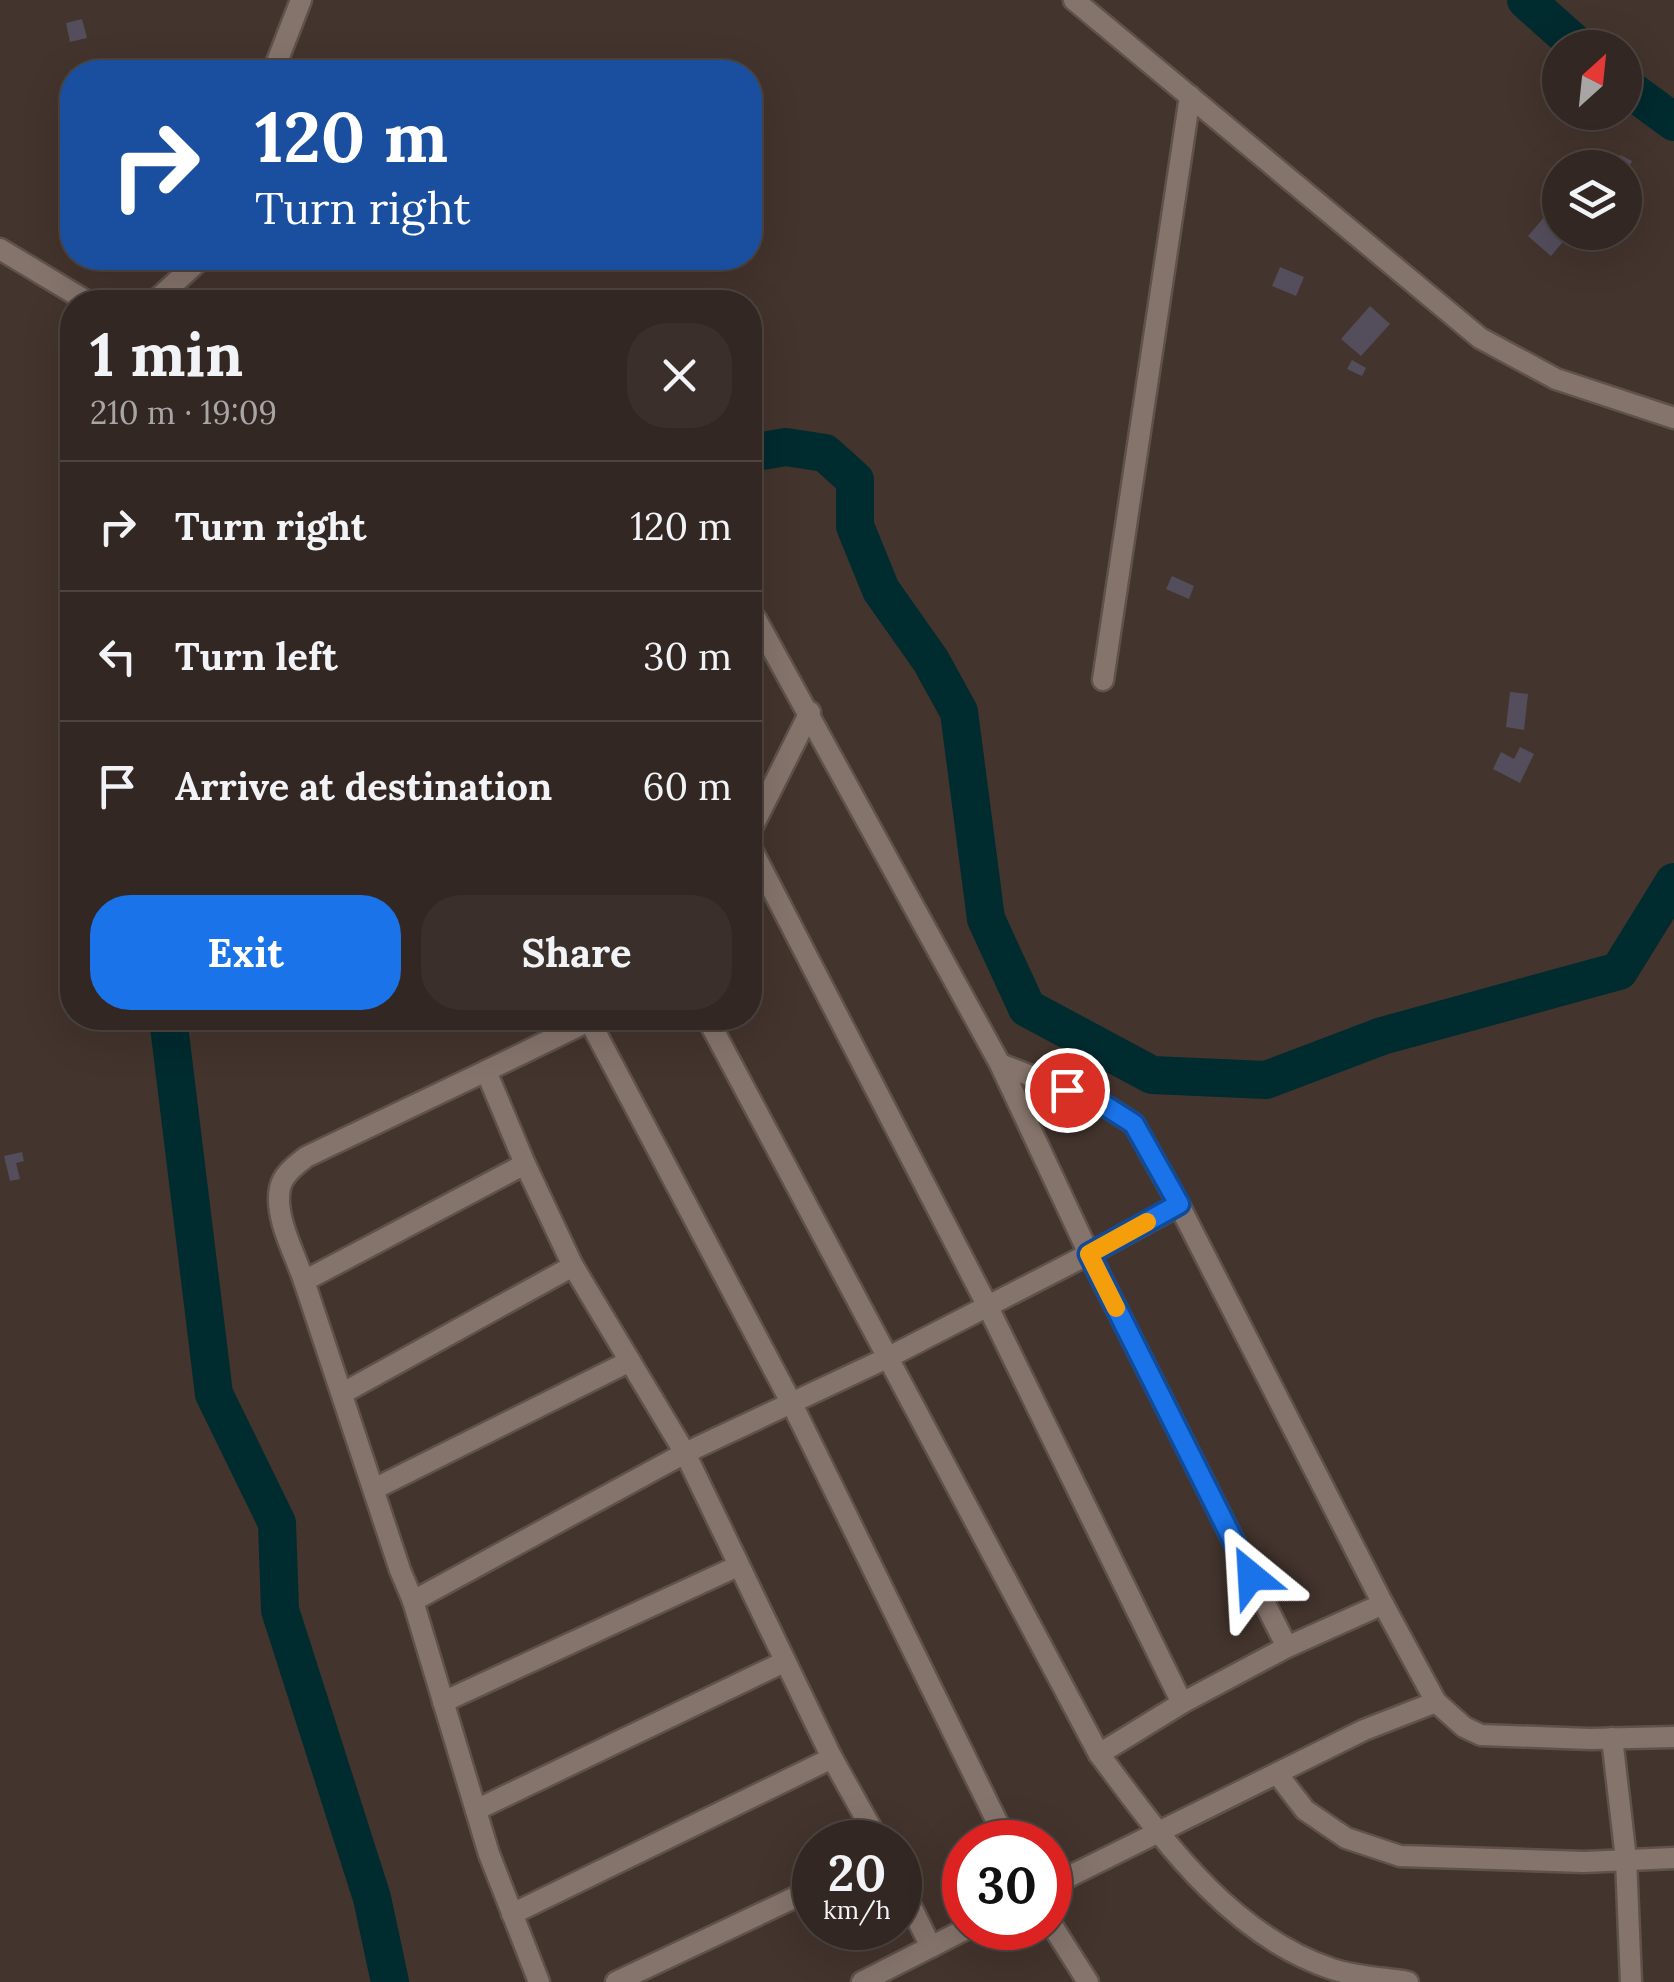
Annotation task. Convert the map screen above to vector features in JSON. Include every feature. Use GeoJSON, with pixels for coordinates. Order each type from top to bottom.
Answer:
{"type":"FeatureCollection","features":[{"type":"Feature","properties":{"kind":"street"},"geometry":{"type":"LineString","coordinates":[[277,60],[300,0]]}},
{"type":"Feature","properties":{"kind":"street"},"geometry":{"type":"LineString","coordinates":[[1074,0],[1480,338],[1556,379],[1674,418]]}},
{"type":"Feature","properties":{"kind":"street"},"geometry":{"type":"LineString","coordinates":[[1103,680],[1190,96]]}},
{"type":"Feature","properties":{"kind":"street"},"geometry":{"type":"LineString","coordinates":[[0,249],[68,290]]}},
{"type":"Feature","properties":{"kind":"street"},"geometry":{"type":"LineString","coordinates":[[167,290],[189,270]]}},
{"type":"Feature","properties":{"kind":"street"},"geometry":{"type":"LineString","coordinates":[[762,629],[1000,1064],[1089,1254],[1287,1647]]}},
{"type":"Feature","properties":{"kind":"street"},"geometry":{"type":"LineString","coordinates":[[762,808],[810,712]]}},
{"type":"Feature","properties":{"kind":"street"},"geometry":{"type":"LineString","coordinates":[[762,869],[987,1304],[1182,1703]]}},
{"type":"Feature","properties":{"kind":"street"},"geometry":{"type":"LineString","coordinates":[[539,1982],[476,1810],[413,1601],[281,1214],[280,1187],[289,1171],[306,1157],[568,1030]]}},
{"type":"Feature","properties":{"kind":"street"},"geometry":{"type":"LineString","coordinates":[[596,1030],[792,1404],[996,1820]]}},
{"type":"Feature","properties":{"kind":"street"},"geometry":{"type":"LineString","coordinates":[[713,1030],[1099,1754],[1159,1834],[1222,1902],[1274,1941],[1334,1970],[1408,1982]]}},
{"type":"Feature","properties":{"kind":"street"},"geometry":{"type":"LineString","coordinates":[[1000,1064],[1101,1103],[1134,1124],[1436,1702],[1464,1728],[1482,1736],[1674,1737]]}},
{"type":"Feature","properties":{"kind":"street"},"geometry":{"type":"LineString","coordinates":[[486,1070],[572,1266],[685,1453],[784,1662],[867,1820]]}},
{"type":"Feature","properties":{"kind":"street"},"geometry":{"type":"LineString","coordinates":[[304,1282],[525,1164]]}},
{"type":"Feature","properties":{"kind":"street"},"geometry":{"type":"LineString","coordinates":[[413,1601],[685,1453],[887,1358],[1179,1204]]}},
{"type":"Feature","properties":{"kind":"street"},"geometry":{"type":"LineString","coordinates":[[343,1393],[572,1266]]}},
{"type":"Feature","properties":{"kind":"street"},"geometry":{"type":"LineString","coordinates":[[374,1489],[630,1362]]}},
{"type":"Feature","properties":{"kind":"street"},"geometry":{"type":"LineString","coordinates":[[443,1702],[738,1566]]}},
{"type":"Feature","properties":{"kind":"street"},"geometry":{"type":"LineString","coordinates":[[1099,1754],[1182,1703],[1287,1647],[1383,1604]]}},
{"type":"Feature","properties":{"kind":"street"},"geometry":{"type":"LineString","coordinates":[[476,1810],[784,1662]]}},
{"type":"Feature","properties":{"kind":"street"},"geometry":{"type":"LineString","coordinates":[[1072,1876],[1364,1730],[1436,1702]]}},
{"type":"Feature","properties":{"kind":"street"},"geometry":{"type":"LineString","coordinates":[[1612,1738],[1626,1859],[1631,1982]]}},
{"type":"Feature","properties":{"kind":"street"},"geometry":{"type":"LineString","coordinates":[[512,1914],[832,1758]]}},
{"type":"Feature","properties":{"kind":"street"},"geometry":{"type":"LineString","coordinates":[[1278,1775],[1305,1810],[1346,1838],[1400,1856],[1584,1862],[1674,1858]]}},
{"type":"Feature","properties":{"kind":"street"},"geometry":{"type":"LineString","coordinates":[[616,1982],[792,1899]]}},
{"type":"Feature","properties":{"kind":"street"},"geometry":{"type":"LineString","coordinates":[[922,1929],[931,1947]]}},
{"type":"Feature","properties":{"kind":"street"},"geometry":{"type":"LineString","coordinates":[[862,1982],[942,1941]]}},
{"type":"Feature","properties":{"kind":"street"},"geometry":{"type":"LineString","coordinates":[[1068,1950],[1088,1982]]}},
{"type":"Feature","properties":{"kind":"building"},"geometry":{"type":"Polygon","coordinates":[[[82,19],[87,38],[70,42],[66,23],[82,19]]]}},
{"type":"Feature","properties":{"kind":"building"},"geometry":{"type":"Polygon","coordinates":[[[1542,220],[1542,248],[1528,236],[1542,220]]]}},
{"type":"Feature","properties":{"kind":"building"},"geometry":{"type":"Polygon","coordinates":[[[1280,267],[1304,277],[1296,296],[1272,286],[1280,267]]]}},
{"type":"Feature","properties":{"kind":"building"},"geometry":{"type":"Polygon","coordinates":[[[1370,306],[1390,324],[1361,356],[1341,339],[1370,306]]]}},
{"type":"Feature","properties":{"kind":"building"},"geometry":{"type":"Polygon","coordinates":[[[1352,360],[1366,368],[1362,376],[1347,369],[1352,360]]]}},
{"type":"Feature","properties":{"kind":"building"},"geometry":{"type":"Polygon","coordinates":[[[1172,576],[1194,586],[1189,599],[1166,589],[1172,576]]]}},
{"type":"Feature","properties":{"kind":"building"},"geometry":{"type":"Polygon","coordinates":[[[1510,692],[1528,694],[1524,730],[1506,727],[1510,692]]]}},
{"type":"Feature","properties":{"kind":"building"},"geometry":{"type":"Polygon","coordinates":[[[1520,747],[1534,754],[1520,783],[1493,769],[1501,752],[1514,759],[1520,747]]]}},
{"type":"Feature","properties":{"kind":"building"},"geometry":{"type":"Polygon","coordinates":[[[22,1152],[24,1161],[16,1163],[20,1179],[10,1181],[4,1156],[22,1152]]]}},
{"type":"Feature","properties":{"kind":"waterway"},"geometry":{"type":"LineString","coordinates":[[1526,0],[1560,30]]}},
{"type":"Feature","properties":{"kind":"waterway"},"geometry":{"type":"LineString","coordinates":[[1642,98],[1674,122]]}},
{"type":"Feature","properties":{"kind":"waterway"},"geometry":{"type":"LineString","coordinates":[[762,451],[786,447],[825,453],[855,480],[855,526],[881,590],[931,661],[959,712],[986,919],[1027,1008],[1152,1075],[1266,1080],[1382,1036],[1619,971],[1674,882]]}},
{"type":"Feature","properties":{"kind":"waterway"},"geometry":{"type":"LineString","coordinates":[[169,1030],[214,1394],[277,1523],[280,1610],[372,1898],[390,1982]]}},
{"type":"Feature","properties":{"kind":"slow traffic"},"geometry":{"type":"LineString","coordinates":[[1116,1308],[1089,1254],[1147,1222]]}},
{"type":"Feature","properties":{"kind":"route"},"geometry":{"type":"LineString","coordinates":[[1067,1090],[1101,1103],[1134,1124],[1179,1204],[1089,1254],[1251,1576]]}}]}
